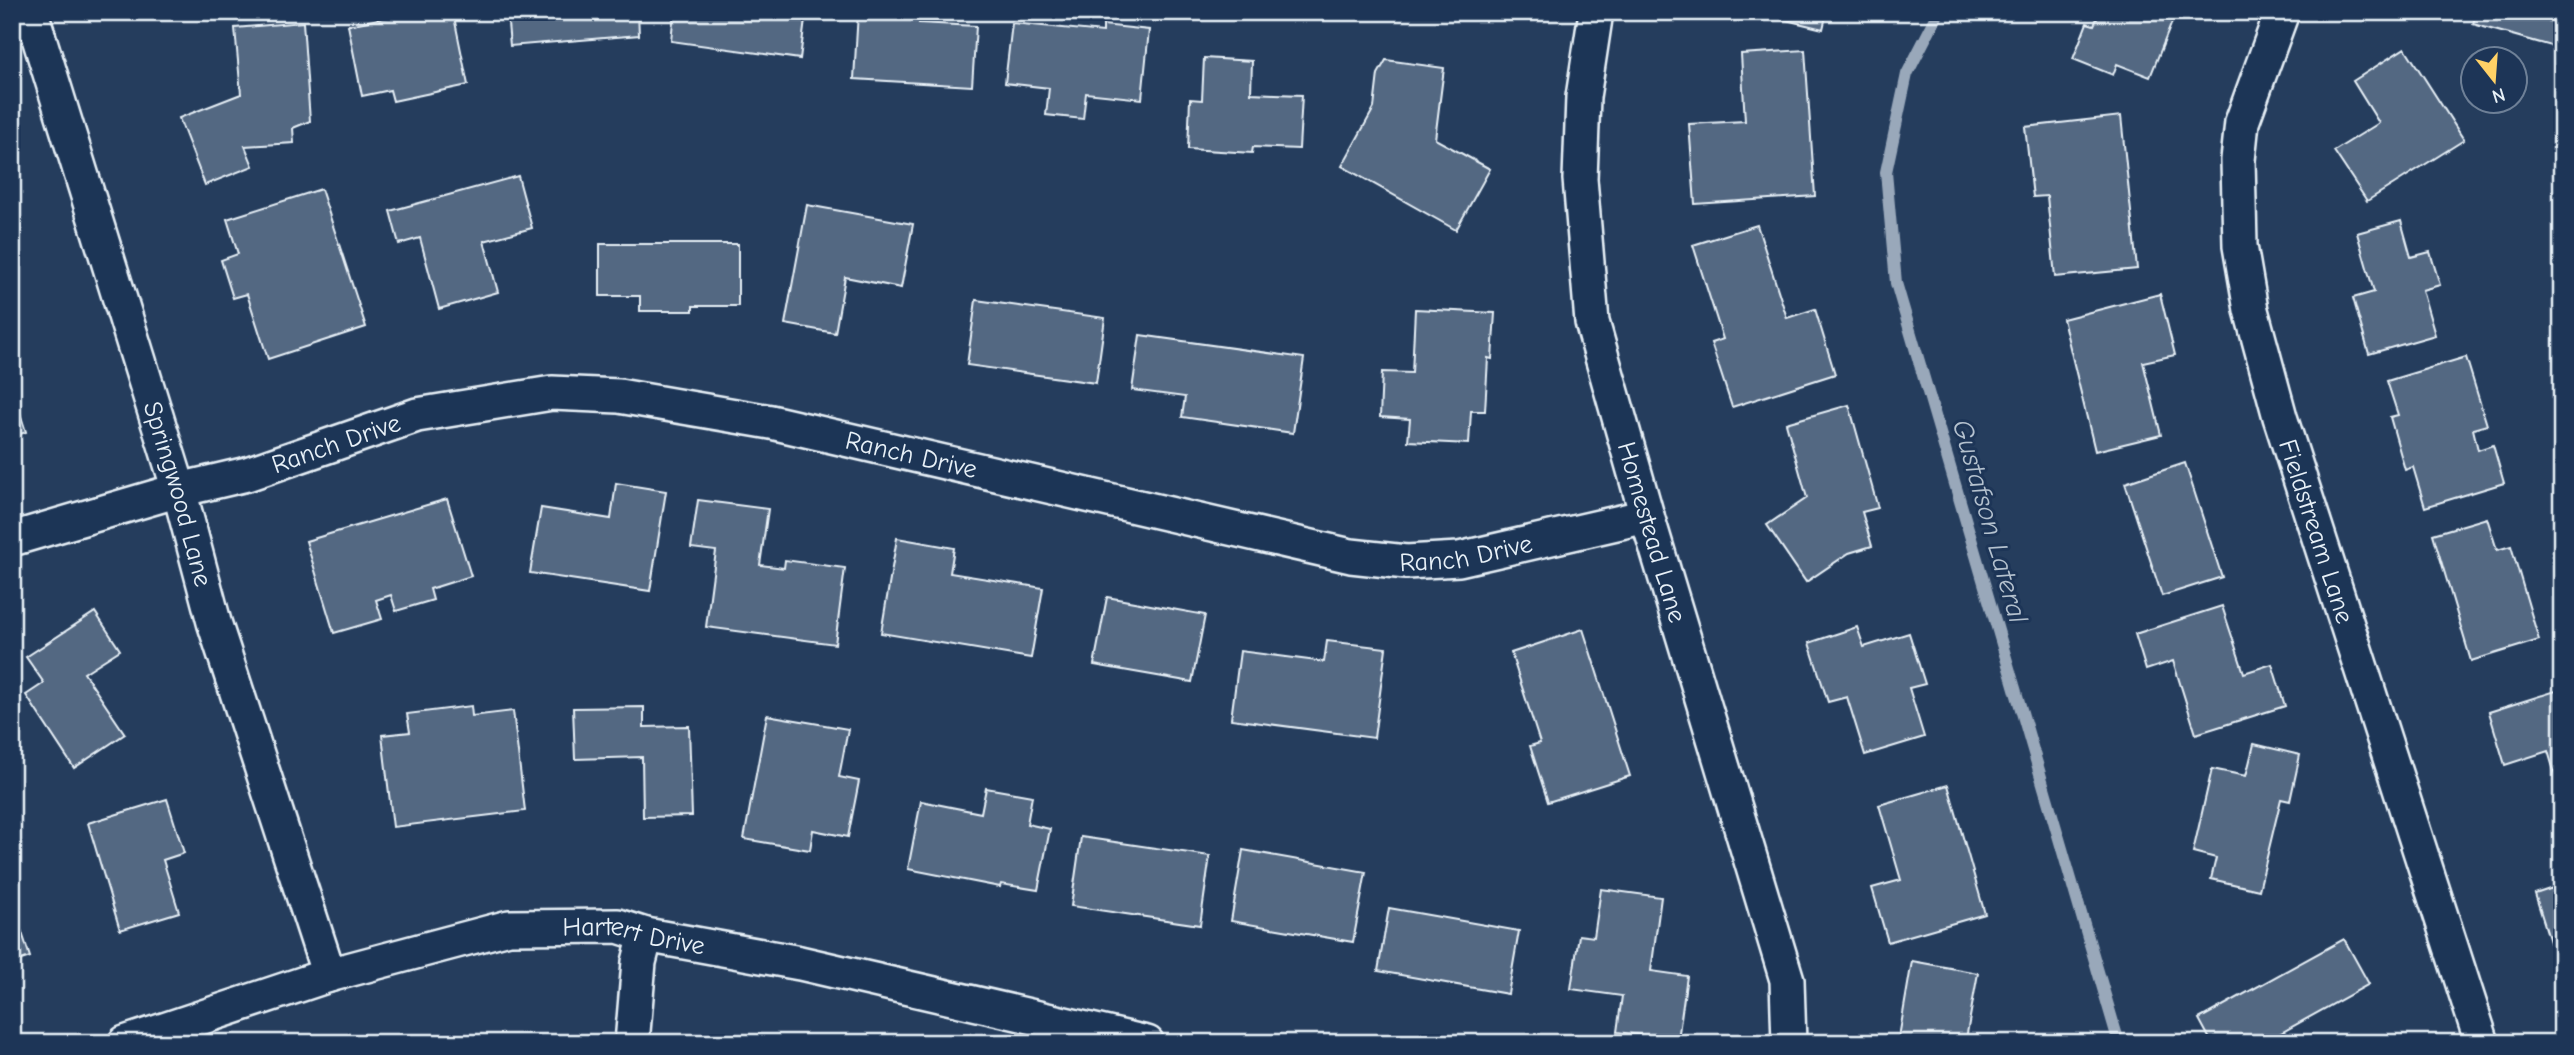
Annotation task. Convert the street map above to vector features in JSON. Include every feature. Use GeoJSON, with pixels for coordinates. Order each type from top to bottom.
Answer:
{"type":"FeatureCollection","features":[{"type":"Feature","properties":{"kind":"street","name":"Springwood Lane"},"geometry":{"type":"LineString","coordinates":[[31,12],[179,490],[214,622],[330,975]]}},
{"type":"Feature","properties":{"kind":"street","name":"Homestead Lane"},"geometry":{"type":"LineString","coordinates":[[1596,12],[1583,97],[1580,179],[1592,322],[1647,516],[1787,980],[1789,1043]]}},
{"type":"Feature","properties":{"kind":"street","name":"Fieldstream Lane"},"geometry":{"type":"LineString","coordinates":[[2282,12],[2242,122],[2239,147],[2240,246],[2251,310],[2280,417],[2482,1043]]}},
{"type":"Feature","properties":{"kind":"street","name":"Ranch Drive"},"geometry":{"type":"LineString","coordinates":[[12,539],[179,490],[247,474],[417,415],[552,393],[619,396],[771,422],[1351,556],[1406,562],[1459,559],[1647,516]]}},
{"type":"Feature","properties":{"kind":"street","name":"Hartert Drive"},"geometry":{"type":"LineString","coordinates":[[125,1043],[330,975],[509,928],[618,926],[646,935],[800,963],[1147,1043]]}},
{"type":"Feature","properties":{"kind":"street"},"geometry":{"type":"LineString","coordinates":[[632,1043],[639,962],[646,935]]}},
{"type":"Feature","properties":{"kind":"building"},"geometry":{"type":"Polygon","coordinates":[[[393,12],[453,12],[468,85],[393,101],[390,90],[362,96],[348,25],[394,16],[393,12]]]}},
{"type":"Feature","properties":{"kind":"building"},"geometry":{"type":"Polygon","coordinates":[[[507,12],[638,12],[639,35],[510,46],[507,12]]]}},
{"type":"Feature","properties":{"kind":"building"},"geometry":{"type":"Polygon","coordinates":[[[674,12],[806,12],[800,59],[671,41],[674,12]]]}},
{"type":"Feature","properties":{"kind":"building"},"geometry":{"type":"Polygon","coordinates":[[[858,12],[920,12],[919,23],[976,26],[972,86],[854,79],[858,12]]]}},
{"type":"Feature","properties":{"kind":"building"},"geometry":{"type":"Polygon","coordinates":[[[1753,12],[1827,12],[1823,29],[1753,12]]]}},
{"type":"Feature","properties":{"kind":"building"},"geometry":{"type":"Polygon","coordinates":[[[2100,12],[2176,12],[2150,77],[2117,64],[2113,75],[2073,59],[2087,23],[2094,25],[2100,12]]]}},
{"type":"Feature","properties":{"kind":"building"},"geometry":{"type":"Polygon","coordinates":[[[2473,12],[2562,12],[2562,49],[2473,24],[2476,13],[2473,12]]]}},
{"type":"Feature","properties":{"kind":"building"},"geometry":{"type":"Polygon","coordinates":[[[303,22],[310,121],[293,128],[294,143],[245,146],[253,166],[205,185],[179,118],[241,94],[235,28],[303,22]]]}},
{"type":"Feature","properties":{"kind":"building"},"geometry":{"type":"Polygon","coordinates":[[[1012,23],[1103,32],[1103,25],[1149,30],[1142,99],[1086,93],[1083,119],[1046,115],[1049,88],[1005,83],[1012,23]]]}},
{"type":"Feature","properties":{"kind":"building"},"geometry":{"type":"Polygon","coordinates":[[[2405,48],[2464,140],[2367,201],[2334,151],[2379,123],[2353,81],[2405,48]]]}},
{"type":"Feature","properties":{"kind":"building"},"geometry":{"type":"Polygon","coordinates":[[[1805,50],[1815,196],[1695,204],[1689,124],[1745,121],[1741,54],[1805,50]]]}},
{"type":"Feature","properties":{"kind":"building"},"geometry":{"type":"Polygon","coordinates":[[[1204,58],[1252,61],[1251,93],[1302,95],[1299,149],[1253,147],[1252,153],[1188,149],[1190,99],[1202,100],[1204,58]]]}},
{"type":"Feature","properties":{"kind":"building"},"geometry":{"type":"Polygon","coordinates":[[[1386,60],[1444,68],[1435,139],[1490,169],[1456,230],[1342,166],[1374,108],[1378,74],[1386,60]]]}},
{"type":"Feature","properties":{"kind":"building"},"geometry":{"type":"Polygon","coordinates":[[[2121,116],[2137,269],[2055,277],[2047,196],[2033,197],[2025,127],[2121,116]]]}},
{"type":"Feature","properties":{"kind":"building"},"geometry":{"type":"Polygon","coordinates":[[[518,176],[532,228],[484,241],[498,292],[439,309],[420,238],[399,244],[390,211],[518,176]]]}},
{"type":"Feature","properties":{"kind":"building"},"geometry":{"type":"Polygon","coordinates":[[[321,189],[366,327],[268,359],[247,294],[233,298],[221,260],[238,254],[227,219],[321,189]]]}},
{"type":"Feature","properties":{"kind":"building"},"geometry":{"type":"Polygon","coordinates":[[[807,205],[913,224],[901,288],[845,277],[835,333],[785,324],[807,205]]]}},
{"type":"Feature","properties":{"kind":"building"},"geometry":{"type":"Polygon","coordinates":[[[2401,221],[2411,257],[2430,252],[2440,285],[2422,290],[2435,335],[2369,354],[2353,298],[2374,292],[2357,233],[2401,221]]]}},
{"type":"Feature","properties":{"kind":"building"},"geometry":{"type":"Polygon","coordinates":[[[1757,225],[1787,318],[1815,309],[1835,374],[1732,407],[1711,343],[1723,339],[1693,245],[1757,225]]]}},
{"type":"Feature","properties":{"kind":"building"},"geometry":{"type":"Polygon","coordinates":[[[600,244],[738,244],[738,306],[693,306],[693,311],[640,311],[640,296],[600,296],[600,244]]]}},
{"type":"Feature","properties":{"kind":"building"},"geometry":{"type":"Polygon","coordinates":[[[12,293],[21,321],[12,324],[12,293]]]}},
{"type":"Feature","properties":{"kind":"building"},"geometry":{"type":"Polygon","coordinates":[[[2160,294],[2175,355],[2143,362],[2161,435],[2095,451],[2063,319],[2160,294]]]}},
{"type":"Feature","properties":{"kind":"building"},"geometry":{"type":"Polygon","coordinates":[[[976,300],[1105,318],[1096,383],[967,365],[976,300]]]}},
{"type":"Feature","properties":{"kind":"building"},"geometry":{"type":"Polygon","coordinates":[[[1415,309],[1495,313],[1492,359],[1488,358],[1485,411],[1471,411],[1469,444],[1408,441],[1410,419],[1380,417],[1382,372],[1412,373],[1415,309]]]}},
{"type":"Feature","properties":{"kind":"building"},"geometry":{"type":"Polygon","coordinates":[[[1140,335],[1304,358],[1293,433],[1182,417],[1185,397],[1132,390],[1140,335]]]}},
{"type":"Feature","properties":{"kind":"building"},"geometry":{"type":"Polygon","coordinates":[[[2466,357],[2487,425],[2473,429],[2478,450],[2493,445],[2504,483],[2425,507],[2413,467],[2405,470],[2390,417],[2398,415],[2387,381],[2466,357]]]}},
{"type":"Feature","properties":{"kind":"building"},"geometry":{"type":"Polygon","coordinates":[[[12,388],[26,432],[12,437],[12,388]]]}},
{"type":"Feature","properties":{"kind":"building"},"geometry":{"type":"Polygon","coordinates":[[[1849,405],[1878,508],[1862,512],[1872,546],[1849,553],[1806,582],[1767,525],[1807,498],[1786,423],[1849,405]]]}},
{"type":"Feature","properties":{"kind":"building"},"geometry":{"type":"Polygon","coordinates":[[[2185,463],[2222,577],[2162,596],[2125,483],[2185,463]]]}},
{"type":"Feature","properties":{"kind":"building"},"geometry":{"type":"Polygon","coordinates":[[[616,483],[666,491],[650,591],[530,573],[541,508],[611,519],[616,483]]]}},
{"type":"Feature","properties":{"kind":"building"},"geometry":{"type":"Polygon","coordinates":[[[447,499],[471,576],[430,589],[433,600],[396,611],[391,595],[376,600],[382,619],[334,633],[306,541],[447,499]]]}},
{"type":"Feature","properties":{"kind":"building"},"geometry":{"type":"Polygon","coordinates":[[[698,500],[768,509],[760,565],[784,568],[785,560],[845,568],[835,644],[706,627],[716,551],[691,548],[698,500]]]}},
{"type":"Feature","properties":{"kind":"building"},"geometry":{"type":"Polygon","coordinates":[[[2487,518],[2497,550],[2511,546],[2539,640],[2471,661],[2433,534],[2487,518]]]}},
{"type":"Feature","properties":{"kind":"building"},"geometry":{"type":"Polygon","coordinates":[[[897,538],[954,548],[950,573],[1043,588],[1031,658],[881,633],[897,538]]]}},
{"type":"Feature","properties":{"kind":"building"},"geometry":{"type":"Polygon","coordinates":[[[1107,597],[1205,615],[1192,682],[1094,665],[1107,597]]]}},
{"type":"Feature","properties":{"kind":"building"},"geometry":{"type":"Polygon","coordinates":[[[2222,606],[2244,673],[2272,664],[2285,706],[2196,734],[2173,661],[2146,670],[2135,634],[2222,606]]]}},
{"type":"Feature","properties":{"kind":"building"},"geometry":{"type":"Polygon","coordinates":[[[95,612],[120,650],[84,673],[125,734],[74,768],[26,695],[44,683],[26,657],[95,612]]]}},
{"type":"Feature","properties":{"kind":"building"},"geometry":{"type":"Polygon","coordinates":[[[1857,627],[1864,647],[1909,633],[1925,684],[1909,688],[1924,737],[1865,755],[1847,697],[1828,702],[1809,643],[1857,627]]]}},
{"type":"Feature","properties":{"kind":"building"},"geometry":{"type":"Polygon","coordinates":[[[1583,629],[1630,776],[1548,802],[1530,746],[1540,743],[1511,653],[1583,629]]]}},
{"type":"Feature","properties":{"kind":"building"},"geometry":{"type":"Polygon","coordinates":[[[1327,641],[1386,648],[1374,738],[1231,719],[1240,651],[1324,662],[1327,641]]]}},
{"type":"Feature","properties":{"kind":"building"},"geometry":{"type":"Polygon","coordinates":[[[2562,689],[2560,791],[2548,751],[2505,765],[2489,712],[2562,689]]]}},
{"type":"Feature","properties":{"kind":"building"},"geometry":{"type":"Polygon","coordinates":[[[471,706],[472,716],[513,711],[525,811],[393,827],[382,735],[410,732],[407,714],[471,706]]]}},
{"type":"Feature","properties":{"kind":"building"},"geometry":{"type":"Polygon","coordinates":[[[644,707],[644,727],[689,726],[692,816],[643,817],[642,757],[575,759],[573,708],[644,707]]]}},
{"type":"Feature","properties":{"kind":"building"},"geometry":{"type":"Polygon","coordinates":[[[767,715],[848,729],[839,777],[859,781],[848,837],[813,830],[810,850],[744,839],[767,715]]]}},
{"type":"Feature","properties":{"kind":"building"},"geometry":{"type":"Polygon","coordinates":[[[2254,744],[2300,755],[2290,801],[2281,799],[2259,890],[2211,879],[2216,858],[2193,852],[2212,769],[2246,776],[2254,744]]]}},
{"type":"Feature","properties":{"kind":"building"},"geometry":{"type":"Polygon","coordinates":[[[1948,785],[1985,914],[1888,942],[1872,888],[1901,880],[1879,805],[1948,785]]]}},
{"type":"Feature","properties":{"kind":"building"},"geometry":{"type":"Polygon","coordinates":[[[986,788],[1032,796],[1027,824],[1050,829],[1038,890],[1001,884],[1000,887],[908,869],[921,801],[981,813],[986,788]]]}},
{"type":"Feature","properties":{"kind":"building"},"geometry":{"type":"Polygon","coordinates":[[[167,799],[184,853],[163,860],[179,912],[120,930],[88,823],[167,799]]]}},
{"type":"Feature","properties":{"kind":"building"},"geometry":{"type":"Polygon","coordinates":[[[1081,837],[1210,856],[1200,925],[1071,906],[1081,837]]]}},
{"type":"Feature","properties":{"kind":"building"},"geometry":{"type":"Polygon","coordinates":[[[1243,850],[1366,872],[1353,942],[1231,921],[1243,850]]]}},
{"type":"Feature","properties":{"kind":"building"},"geometry":{"type":"Polygon","coordinates":[[[2562,885],[2562,942],[2551,945],[2535,894],[2562,885]]]}},
{"type":"Feature","properties":{"kind":"building"},"geometry":{"type":"Polygon","coordinates":[[[1601,889],[1661,897],[1651,971],[1687,976],[1678,1040],[1617,1032],[1622,996],[1571,989],[1579,935],[1594,937],[1601,889]]]}},
{"type":"Feature","properties":{"kind":"building"},"geometry":{"type":"Polygon","coordinates":[[[12,902],[30,957],[12,963],[12,902]]]}},
{"type":"Feature","properties":{"kind":"building"},"geometry":{"type":"Polygon","coordinates":[[[1389,908],[1519,931],[1508,994],[1378,971],[1389,908]]]}},
{"type":"Feature","properties":{"kind":"building"},"geometry":{"type":"Polygon","coordinates":[[[2344,939],[2369,984],[2263,1043],[2212,1043],[2199,1019],[2344,939]]]}},
{"type":"Feature","properties":{"kind":"building"},"geometry":{"type":"Polygon","coordinates":[[[1912,961],[1978,973],[1966,1039],[1984,1043],[1898,1043],[1912,961]]]}},
{"type":"Feature","properties":{"kind":"waterway","name":"Gustafson Lateral"},"geometry":{"type":"LineString","coordinates":[[1939,12],[1907,74],[1886,172],[1896,283],[2119,1043]]}}]}
